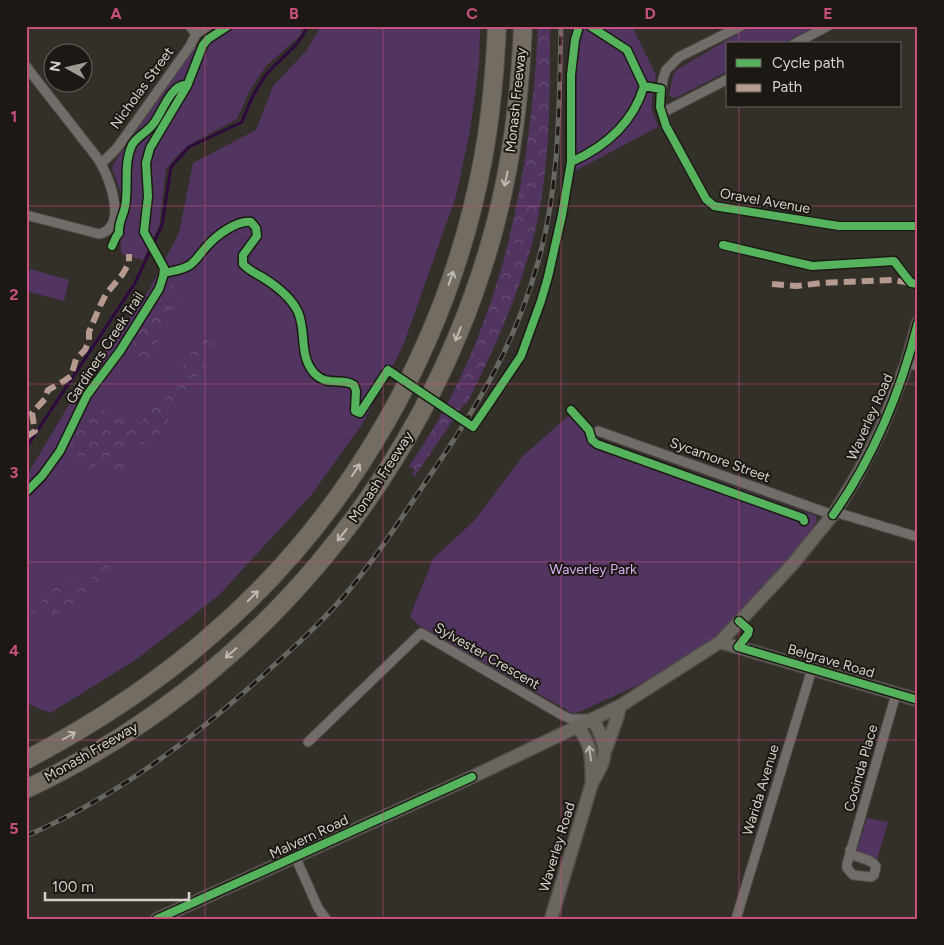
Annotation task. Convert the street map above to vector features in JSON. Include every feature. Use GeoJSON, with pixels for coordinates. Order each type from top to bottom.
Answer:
{"type":"FeatureCollection","features":[{"type":"Feature","properties":{"kind":"highway","name":"Monash Freeway"},"geometry":{"type":"LineString","coordinates":[[26,760],[82,729],[140,692],[210,637],[260,589],[298,547],[365,456],[420,357],[446,294],[456,262],[473,204],[484,153],[492,93],[497,26]]}},
{"type":"Feature","properties":{"kind":"highway","name":"Monash Freeway"},"geometry":{"type":"LineString","coordinates":[[26,789],[127,732],[179,696],[229,656],[280,607],[312,572],[346,531],[385,475],[444,368],[470,304],[491,240],[501,202],[514,130],[519,94],[523,26]]}},
{"type":"Feature","properties":{"kind":"main road","name":"Waverley Road"},"geometry":{"type":"LineString","coordinates":[[551,919],[592,783],[603,763],[620,706],[720,642],[792,565],[834,513],[857,476],[912,365],[918,323]]}},
{"type":"Feature","properties":{"kind":"main road","name":"Belgrave Road"},"geometry":{"type":"LineString","coordinates":[[720,642],[918,700]]}},
{"type":"Feature","properties":{"kind":"main road","name":"Malvern Road"},"geometry":{"type":"LineString","coordinates":[[157,919],[472,777],[574,722],[594,719],[620,706]]}},
{"type":"Feature","properties":{"kind":"main road"},"geometry":{"type":"LineString","coordinates":[[594,719],[606,749]]}},
{"type":"Feature","properties":{"kind":"main road","name":"Waverley Road"},"geometry":{"type":"LineString","coordinates":[[574,722],[587,740],[591,751],[592,783]]}},
{"type":"Feature","properties":{"kind":"street"},"geometry":{"type":"LineString","coordinates":[[193,30],[208,26]]}},
{"type":"Feature","properties":{"kind":"street"},"geometry":{"type":"LineString","coordinates":[[726,80],[662,113],[660,101],[663,79],[666,70],[672,62],[741,26]]}},
{"type":"Feature","properties":{"kind":"street"},"geometry":{"type":"LineString","coordinates":[[798,42],[828,26]]}},
{"type":"Feature","properties":{"kind":"street","name":"Nicholas Street"},"geometry":{"type":"LineString","coordinates":[[101,164],[117,148],[190,46],[193,30]]}},
{"type":"Feature","properties":{"kind":"street"},"geometry":{"type":"LineString","coordinates":[[26,66],[101,164],[116,207],[114,220],[106,232],[97,234],[26,215]]}},
{"type":"Feature","properties":{"kind":"street","name":"Oravel Avenue"},"geometry":{"type":"LineString","coordinates":[[662,113],[666,126],[700,191],[714,206],[839,226],[918,226]]}},
{"type":"Feature","properties":{"kind":"street","name":"Sycamore Street"},"geometry":{"type":"LineString","coordinates":[[598,431],[834,513],[918,537]]}},
{"type":"Feature","properties":{"kind":"street","name":"Sylvester Crescent"},"geometry":{"type":"LineString","coordinates":[[308,742],[422,633],[574,722]]}},
{"type":"Feature","properties":{"kind":"street","name":"Warida Avenue"},"geometry":{"type":"LineString","coordinates":[[736,919],[812,669]]}},
{"type":"Feature","properties":{"kind":"street","name":"Cooinda Place"},"geometry":{"type":"LineString","coordinates":[[850,850],[896,694]]}},
{"type":"Feature","properties":{"kind":"street"},"geometry":{"type":"LineString","coordinates":[[295,856],[318,908],[326,919]]}},
{"type":"Feature","properties":{"kind":"green space"},"geometry":{"type":"Polygon","coordinates":[[[217,26],[304,26],[300,36],[266,66],[249,92],[237,119],[187,146],[166,170],[159,226],[143,260],[122,254],[121,238],[124,209],[112,168],[189,55],[209,31],[217,26]]]}},
{"type":"Feature","properties":{"kind":"green space"},"geometry":{"type":"Polygon","coordinates":[[[321,26],[480,26],[479,65],[470,131],[456,196],[403,346],[363,423],[312,494],[218,596],[137,659],[50,713],[26,703],[26,477],[80,386],[149,290],[179,233],[193,163],[256,130],[273,86],[306,51],[321,26]]]}},
{"type":"Feature","properties":{"kind":"green space"},"geometry":{"type":"Polygon","coordinates":[[[538,26],[550,26],[548,141],[542,198],[529,254],[501,331],[466,405],[464,404],[415,476],[412,474],[415,470],[409,466],[440,417],[466,365],[488,311],[505,256],[518,199],[528,141],[538,26]]]}},
{"type":"Feature","properties":{"kind":"green space"},"geometry":{"type":"Polygon","coordinates":[[[572,26],[632,26],[656,75],[651,107],[658,127],[573,172],[568,161],[569,67],[572,26]]]}},
{"type":"Feature","properties":{"kind":"green space"},"geometry":{"type":"Polygon","coordinates":[[[751,26],[816,26],[786,42],[726,42],[726,72],[675,98],[669,96],[673,75],[678,69],[751,26]]]}},
{"type":"Feature","properties":{"kind":"green space"},"geometry":{"type":"Polygon","coordinates":[[[30,269],[69,280],[64,301],[26,291],[26,282],[30,269]]]}},
{"type":"Feature","properties":{"kind":"green space"},"geometry":{"type":"Polygon","coordinates":[[[181,279],[185,288],[174,303],[164,334],[145,359],[125,349],[169,286],[181,279]]]}},
{"type":"Feature","properties":{"kind":"green space"},"geometry":{"type":"Polygon","coordinates":[[[204,335],[214,350],[158,436],[140,445],[125,442],[123,470],[116,478],[105,458],[90,470],[72,467],[68,449],[88,406],[110,412],[126,422],[141,423],[204,335]]]}},
{"type":"Feature","properties":{"kind":"green space","name":"Waverley Park"},"geometry":{"type":"Polygon","coordinates":[[[570,414],[601,440],[816,516],[817,521],[788,563],[716,638],[645,682],[574,714],[418,625],[410,616],[433,559],[474,521],[522,457],[570,414]]]}},
{"type":"Feature","properties":{"kind":"green space"},"geometry":{"type":"Polygon","coordinates":[[[94,561],[107,562],[115,578],[93,589],[90,597],[76,607],[64,605],[54,621],[29,611],[27,603],[41,604],[43,591],[67,580],[91,581],[94,561]]]}},
{"type":"Feature","properties":{"kind":"green space"},"geometry":{"type":"Polygon","coordinates":[[[867,818],[888,822],[877,859],[856,853],[867,818]]]}},
{"type":"Feature","properties":{"kind":"waterway"},"geometry":{"type":"LineString","coordinates":[[26,448],[135,283],[162,225],[171,167],[189,147],[242,122],[258,86],[273,67],[297,43],[308,26]]}},
{"type":"Feature","properties":{"kind":"railway"},"geometry":{"type":"LineString","coordinates":[[26,836],[90,804],[149,767],[233,702],[304,638],[345,595],[367,567],[447,451],[479,400],[506,348],[529,292],[538,262],[551,204],[557,145],[561,26]]}},
{"type":"Feature","properties":{"kind":"marked path"},"geometry":{"type":"LineString","coordinates":[[26,437],[35,431],[32,413],[45,399],[48,390],[71,376],[76,359],[85,350],[89,340],[89,332],[100,306],[106,294],[122,275],[129,263],[129,254]]}},
{"type":"Feature","properties":{"kind":"marked path"},"geometry":{"type":"LineString","coordinates":[[772,284],[797,286],[892,280],[911,283]]}},
{"type":"Feature","properties":{"kind":"cycle path","name":"Gardiners Creek Trail"},"geometry":{"type":"LineString","coordinates":[[26,492],[42,476],[60,451],[87,395],[120,351],[159,289],[164,268],[144,232],[148,196],[146,163],[150,148],[187,86],[203,45],[208,39],[228,26]]}},
{"type":"Feature","properties":{"kind":"cycle path"},"geometry":{"type":"LineString","coordinates":[[164,273],[187,267],[222,233],[240,223],[251,222],[256,228],[257,236],[243,255],[243,264],[249,270],[267,280],[291,301],[301,320],[306,360],[310,367],[320,378],[354,385],[356,391],[355,411],[360,413],[388,370],[473,427],[521,356],[548,277],[562,215],[571,162],[571,75],[575,40],[579,26]]}},
{"type":"Feature","properties":{"kind":"cycle path"},"geometry":{"type":"LineString","coordinates":[[590,26],[627,50],[644,86],[661,89],[660,107],[666,126],[706,199],[714,206],[839,226],[918,226]]}},
{"type":"Feature","properties":{"kind":"cycle path"},"geometry":{"type":"LineString","coordinates":[[112,246],[119,233],[125,207],[127,168],[132,145],[152,126],[175,90],[184,85]]}},
{"type":"Feature","properties":{"kind":"cycle path"},"geometry":{"type":"LineString","coordinates":[[571,162],[595,149],[616,132],[633,111],[644,86]]}},
{"type":"Feature","properties":{"kind":"cycle path"},"geometry":{"type":"LineString","coordinates":[[723,245],[812,266],[894,261],[911,283],[918,284]]}},
{"type":"Feature","properties":{"kind":"cycle path"},"geometry":{"type":"LineString","coordinates":[[833,515],[861,471],[884,423],[903,374],[918,323]]}},
{"type":"Feature","properties":{"kind":"cycle path"},"geometry":{"type":"LineString","coordinates":[[571,410],[589,430],[592,440],[597,444],[803,518],[804,521]]}},
{"type":"Feature","properties":{"kind":"cycle path"},"geometry":{"type":"LineString","coordinates":[[739,621],[749,630],[738,647],[918,700]]}},
{"type":"Feature","properties":{"kind":"cycle path"},"geometry":{"type":"LineString","coordinates":[[157,919],[472,777]]}}]}
